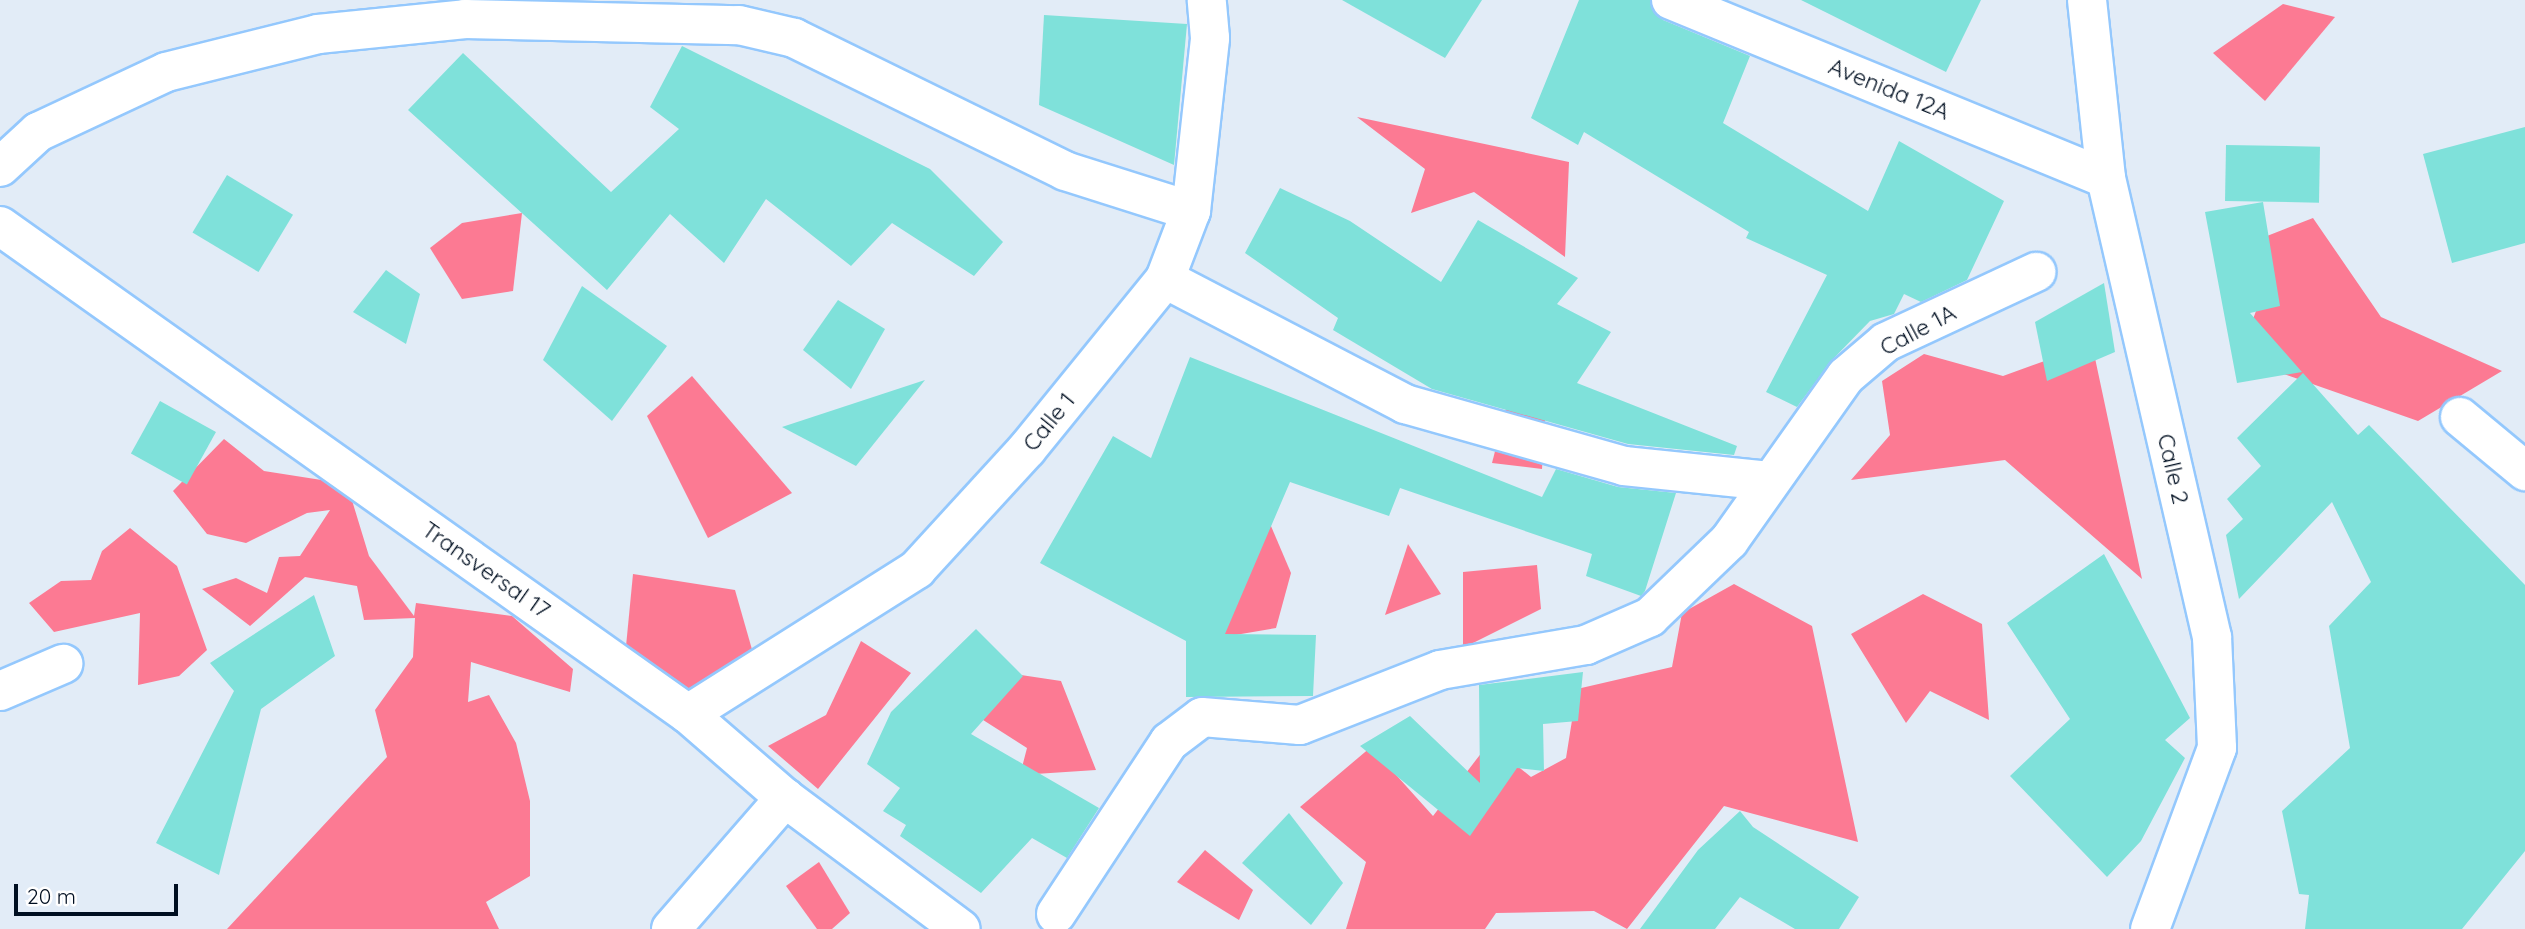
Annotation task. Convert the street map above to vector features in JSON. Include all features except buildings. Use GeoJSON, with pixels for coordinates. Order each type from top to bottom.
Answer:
{"type":"FeatureCollection","features":[{"type":"Feature","properties":{"kind":"street","name":"Calle 1"},"geometry":{"type":"LineString","coordinates":[[688,714],[917,569],[1027,449],[1165,279],[1191,211],[1210,38],[1207,0]]}},
{"type":"Feature","properties":{"kind":"street","name":"Avenida 12A"},"geometry":{"type":"LineString","coordinates":[[1671,0],[2106,178]]}},
{"type":"Feature","properties":{"kind":"street","name":"Calle 2"},"geometry":{"type":"LineString","coordinates":[[2087,0],[2106,178],[2212,637],[2217,748],[2150,929]]}},
{"type":"Feature","properties":{"kind":"street"},"geometry":{"type":"LineString","coordinates":[[0,167],[37,131],[166,72],[318,33],[465,19],[650,13],[739,25],[794,38],[1065,172],[1191,211]]}},
{"type":"Feature","properties":{"kind":"street","name":"Transversal 17"},"geometry":{"type":"LineString","coordinates":[[0,226],[688,714],[785,798],[961,929]]}},
{"type":"Feature","properties":{"kind":"street","name":"Calle 1A"},"geometry":{"type":"LineString","coordinates":[[1056,914],[1169,742],[1202,717],[1300,725],[1440,670],[1586,645],[1650,617],[1729,541],[1846,376],[1886,342],[2036,272]]}},
{"type":"Feature","properties":{"kind":"street"},"geometry":{"type":"LineString","coordinates":[[1165,279],[1405,404],[1624,466],[1769,481]]}},
{"type":"Feature","properties":{"kind":"street"},"geometry":{"type":"LineString","coordinates":[[2460,417],[2525,471]]}},
{"type":"Feature","properties":{"kind":"street"},"geometry":{"type":"LineString","coordinates":[[0,691],[63,664]]}},
{"type":"Feature","properties":{"kind":"street"},"geometry":{"type":"LineString","coordinates":[[671,929],[785,798]]}},
{"type":"Feature","properties":{"kind":"shaded area"},"geometry":{"type":"Polygon","coordinates":[[[2283,4],[2335,17],[2265,101],[2213,53],[2283,4]]]}},
{"type":"Feature","properties":{"kind":"shaded area"},"geometry":{"type":"Polygon","coordinates":[[[1357,117],[1569,162],[1565,257],[1474,192],[1411,213],[1425,169],[1357,117]]]}},
{"type":"Feature","properties":{"kind":"shaded area"},"geometry":{"type":"Polygon","coordinates":[[[522,213],[513,291],[462,299],[430,248],[462,223],[522,213]]]}},
{"type":"Feature","properties":{"kind":"shaded area"},"geometry":{"type":"Polygon","coordinates":[[[2313,218],[2381,317],[2502,371],[2418,421],[2238,358],[2263,293],[2267,236],[2313,218]]]}},
{"type":"Feature","properties":{"kind":"shaded area"},"geometry":{"type":"Polygon","coordinates":[[[2092,344],[2142,579],[2005,460],[1851,480],[1890,435],[1882,381],[1924,354],[2003,376],[2092,344]]]}},
{"type":"Feature","properties":{"kind":"shaded area"},"geometry":{"type":"Polygon","coordinates":[[[692,376],[792,493],[708,538],[647,416],[692,376]]]}},
{"type":"Feature","properties":{"kind":"shaded area"},"geometry":{"type":"Polygon","coordinates":[[[1511,389],[1546,405],[1542,469],[1492,463],[1511,389]]]}},
{"type":"Feature","properties":{"kind":"shaded area"},"geometry":{"type":"Polygon","coordinates":[[[224,439],[264,471],[347,484],[369,556],[414,616],[416,603],[512,616],[573,669],[570,692],[471,662],[468,702],[489,695],[516,743],[530,801],[530,876],[486,902],[499,929],[227,929],[387,757],[375,710],[413,657],[415,618],[364,620],[357,586],[305,577],[250,626],[202,589],[236,578],[267,593],[279,557],[300,556],[330,510],[307,513],[246,543],[207,534],[173,491],[224,439]]]}},
{"type":"Feature","properties":{"kind":"shaded area"},"geometry":{"type":"Polygon","coordinates":[[[1239,451],[1291,573],[1276,628],[1194,642],[1239,451]]]}},
{"type":"Feature","properties":{"kind":"shaded area"},"geometry":{"type":"Polygon","coordinates":[[[130,528],[177,566],[207,650],[179,676],[138,685],[140,613],[54,632],[29,603],[61,581],[91,580],[102,551],[130,528]]]}},
{"type":"Feature","properties":{"kind":"shaded area"},"geometry":{"type":"Polygon","coordinates":[[[1408,544],[1441,594],[1385,615],[1408,544]]]}},
{"type":"Feature","properties":{"kind":"shaded area"},"geometry":{"type":"Polygon","coordinates":[[[1537,565],[1541,609],[1463,648],[1463,572],[1537,565]]]}},
{"type":"Feature","properties":{"kind":"shaded area"},"geometry":{"type":"Polygon","coordinates":[[[633,574],[735,590],[757,667],[685,711],[624,667],[633,574]]]}},
{"type":"Feature","properties":{"kind":"shaded area"},"geometry":{"type":"Polygon","coordinates":[[[1734,584],[1812,626],[1858,842],[1724,806],[1627,929],[1594,911],[1496,913],[1485,929],[1346,929],[1366,862],[1300,807],[1371,747],[1433,816],[1489,743],[1531,777],[1566,758],[1577,689],[1672,667],[1682,613],[1734,584]]]}},
{"type":"Feature","properties":{"kind":"shaded area"},"geometry":{"type":"Polygon","coordinates":[[[1923,594],[1982,624],[1989,720],[1930,691],[1906,723],[1851,634],[1923,594]]]}},
{"type":"Feature","properties":{"kind":"shaded area"},"geometry":{"type":"Polygon","coordinates":[[[861,641],[911,673],[818,789],[768,746],[826,715],[861,641]]]}},
{"type":"Feature","properties":{"kind":"shaded area"},"geometry":{"type":"Polygon","coordinates":[[[1008,673],[1061,681],[1096,770],[1020,775],[1027,748],[969,711],[1008,673]]]}},
{"type":"Feature","properties":{"kind":"shaded area"},"geometry":{"type":"Polygon","coordinates":[[[1205,850],[1253,890],[1239,920],[1177,882],[1205,850]]]}},
{"type":"Feature","properties":{"kind":"shaded area"},"geometry":{"type":"Polygon","coordinates":[[[819,862],[850,913],[832,929],[817,929],[786,886],[819,862]]]}}]}
